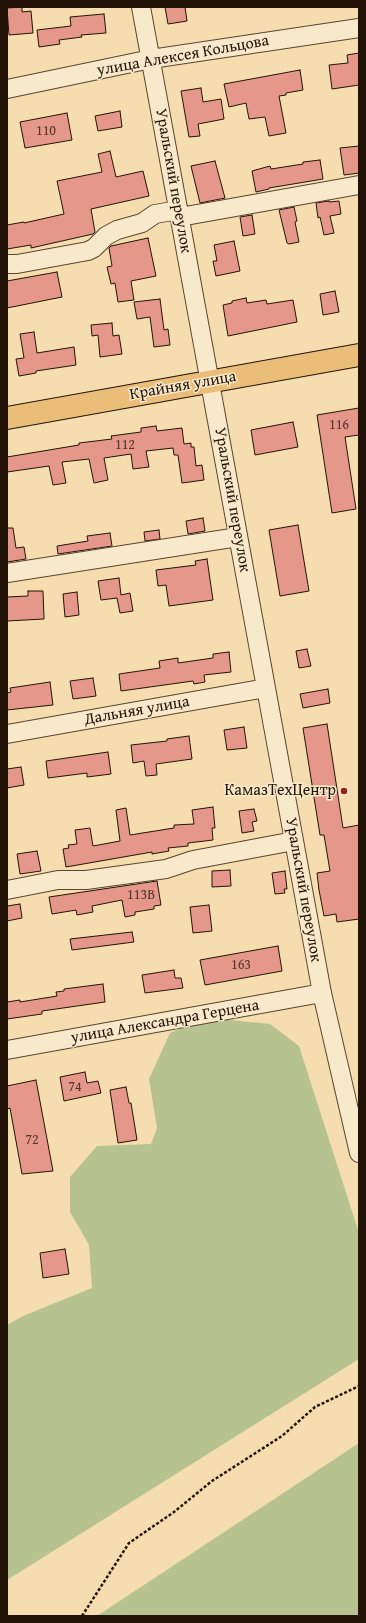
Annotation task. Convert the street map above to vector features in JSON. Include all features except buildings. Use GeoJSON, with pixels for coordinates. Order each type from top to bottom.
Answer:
{"type":"FeatureCollection","features":[{"type":"Feature","properties":{"kind":"main road","name":"Крайняя улица"},"geometry":{"type":"LineString","coordinates":[[7,418],[359,355]]}},
{"type":"Feature","properties":{"kind":"street","name":"Уральский переулок"},"geometry":{"type":"LineString","coordinates":[[141,7],[322,993],[359,1152]]}},
{"type":"Feature","properties":{"kind":"street","name":"улица Алексея Кольцова"},"geometry":{"type":"LineString","coordinates":[[7,89],[151,59],[359,28]]}},
{"type":"Feature","properties":{"kind":"street"},"geometry":{"type":"LineString","coordinates":[[7,264],[17,264],[88,252],[106,236],[117,230],[142,223],[155,214],[179,213],[359,185]]}},
{"type":"Feature","properties":{"kind":"street"},"geometry":{"type":"LineString","coordinates":[[7,573],[238,537]]}},
{"type":"Feature","properties":{"kind":"street","name":"Дальняя улица"},"geometry":{"type":"LineString","coordinates":[[7,734],[266,688]]}},
{"type":"Feature","properties":{"kind":"street"},"geometry":{"type":"LineString","coordinates":[[7,890],[58,880],[92,880],[166,869],[193,860],[294,841]]}},
{"type":"Feature","properties":{"kind":"street","name":"улица Александра Герцена"},"geometry":{"type":"LineString","coordinates":[[7,1050],[322,993]]}},
{"type":"Feature","properties":{"kind":"path"},"geometry":{"type":"LineString","coordinates":[[82,1616],[129,1543],[174,1512],[212,1481],[282,1436],[315,1407],[359,1386]]}},
{"type":"Feature","properties":{"kind":"green space"},"geometry":{"type":"Polygon","coordinates":[[[203,1020],[230,1020],[270,1024],[299,1046],[359,1233],[359,1359],[7,1580],[7,1325],[23,1316],[92,1288],[89,1245],[70,1212],[70,1177],[97,1146],[151,1144],[157,1128],[149,1079],[170,1033],[203,1020]]]}},
{"type":"Feature","properties":{"kind":"green space"},"geometry":{"type":"Polygon","coordinates":[[[359,1443],[359,1616],[97,1616],[359,1443]]]}},
{"type":"Feature","properties":{"kind":"place","name":"КамазТехЦентр"},"geometry":{"type":"Point","coordinates":[344,791]}}]}
